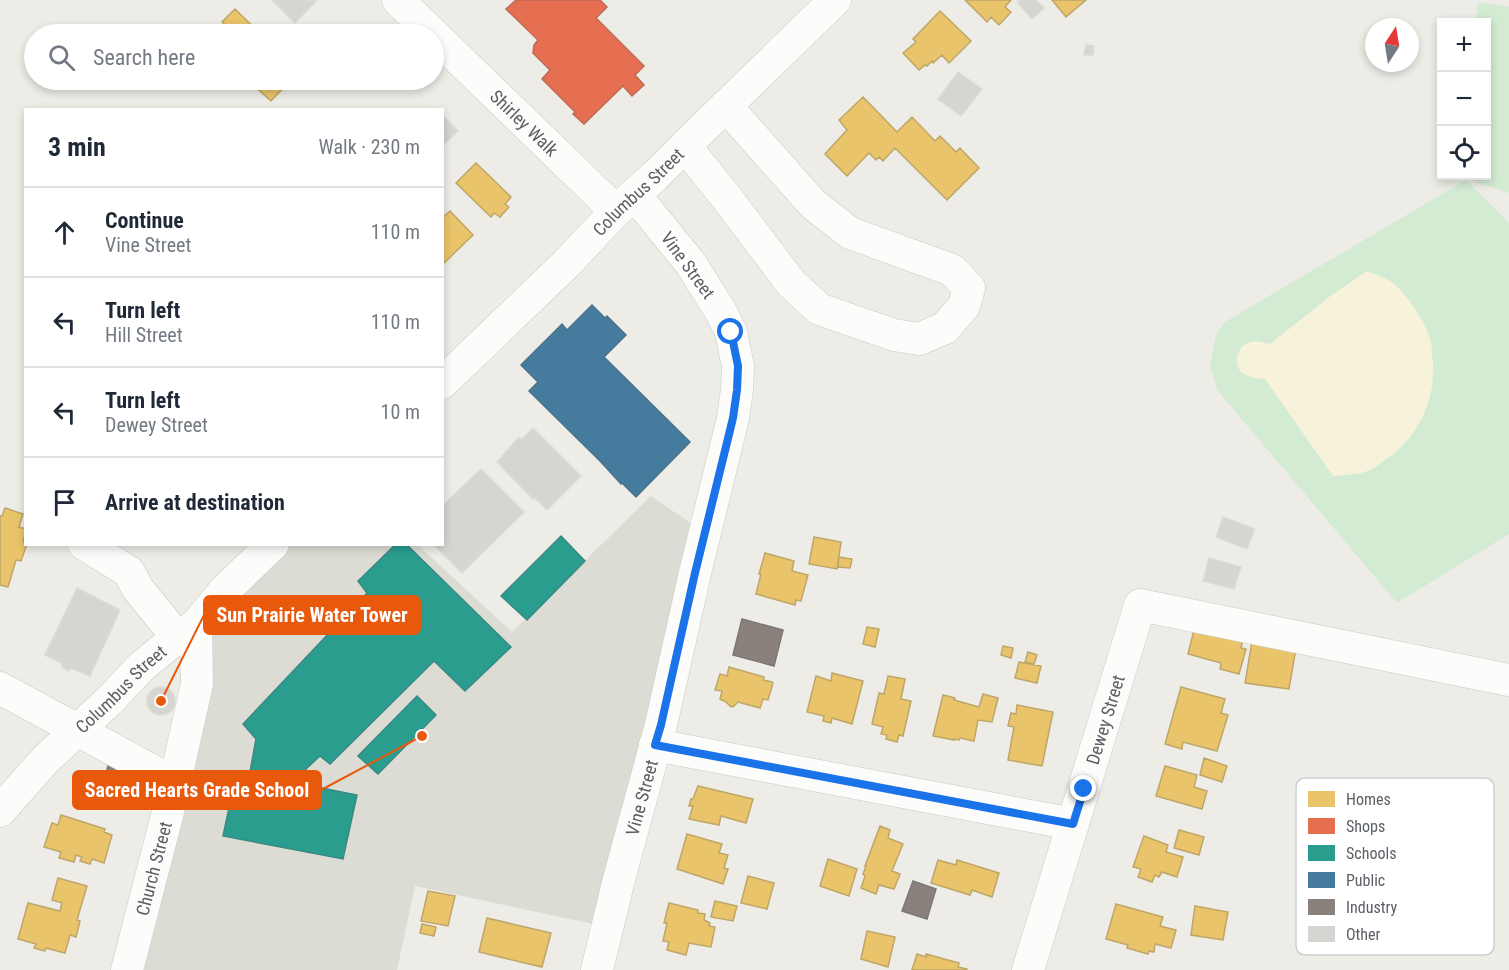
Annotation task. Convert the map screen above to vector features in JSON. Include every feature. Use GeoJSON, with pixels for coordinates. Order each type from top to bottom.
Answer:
{"type":"FeatureCollection","features":[{"type":"Feature","properties":{"kind":"street","name":"Shirley Walk"},"geometry":{"type":"LineString","coordinates":[[398,0],[422,24]]}},
{"type":"Feature","properties":{"kind":"street","name":"Columbus Street"},"geometry":{"type":"LineString","coordinates":[[444,381],[835,0]]}},
{"type":"Feature","properties":{"kind":"street","name":"Shirley Walk"},"geometry":{"type":"LineString","coordinates":[[444,45],[625,203]]}},
{"type":"Feature","properties":{"kind":"street"},"geometry":{"type":"LineString","coordinates":[[685,146],[791,283],[819,309],[894,334],[919,339],[945,327],[964,306],[969,288],[952,270],[850,234],[813,204],[726,106]]}},
{"type":"Feature","properties":{"kind":"street","name":"Vine Street"},"geometry":{"type":"LineString","coordinates":[[597,970],[661,725],[733,418],[738,366],[731,332],[691,264],[625,203]]}},
{"type":"Feature","properties":{"kind":"street"},"geometry":{"type":"LineString","coordinates":[[87,546],[129,572],[138,589],[187,631]]}},
{"type":"Feature","properties":{"kind":"street","name":"Columbus Street"},"geometry":{"type":"LineString","coordinates":[[0,811],[46,759],[141,667],[187,631],[271,546]]}},
{"type":"Feature","properties":{"kind":"street","name":"Dewey Street"},"geometry":{"type":"LineString","coordinates":[[1028,970],[1140,605],[1509,680]]}},
{"type":"Feature","properties":{"kind":"street","name":"Church Street"},"geometry":{"type":"LineString","coordinates":[[127,970],[175,783],[197,684],[187,631]]}},
{"type":"Feature","properties":{"kind":"street"},"geometry":{"type":"LineString","coordinates":[[0,688],[175,783]]}},
{"type":"Feature","properties":{"kind":"street"},"geometry":{"type":"LineString","coordinates":[[655,745],[1073,824]]}},
{"type":"Feature","properties":{"kind":"shaded area"},"geometry":{"type":"Polygon","coordinates":[[[651,496],[705,533],[607,927],[415,886],[397,970],[127,970],[196,625],[272,546],[419,546],[512,632],[651,496]]]}},
{"type":"Feature","properties":{"kind":"green space"},"geometry":{"type":"Polygon","coordinates":[[[1478,2],[1509,7],[1509,193],[1471,180],[1491,180],[1491,18],[1476,18],[1478,2]]]}},
{"type":"Feature","properties":{"kind":"green space"},"geometry":{"type":"Polygon","coordinates":[[[1466,180],[1509,223],[1509,534],[1397,603],[1218,391],[1210,367],[1216,335],[1225,322],[1466,180]]]}},
{"type":"Feature","properties":{"kind":"sand"},"geometry":{"type":"Polygon","coordinates":[[[1367,271],[1395,285],[1406,296],[1428,332],[1433,368],[1432,386],[1421,420],[1401,448],[1369,471],[1333,476],[1265,379],[1250,377],[1241,372],[1238,368],[1237,357],[1242,347],[1251,342],[1270,344],[1329,297],[1367,271]]]}},
{"type":"Feature","properties":{"kind":"building: Homes"},"geometry":{"type":"Polygon","coordinates":[[[965,0],[1011,0],[1005,7],[1011,12],[999,25],[991,17],[987,22],[965,0]]]}},
{"type":"Feature","properties":{"kind":"building: Homes"},"geometry":{"type":"Polygon","coordinates":[[[1052,0],[1086,0],[1066,17],[1052,0]]]}},
{"type":"Feature","properties":{"kind":"building: Homes"},"geometry":{"type":"Polygon","coordinates":[[[235,9],[251,24],[224,24],[222,22],[235,9]]]}},
{"type":"Feature","properties":{"kind":"building: Homes"},"geometry":{"type":"Polygon","coordinates":[[[940,11],[971,41],[949,63],[942,55],[919,70],[903,53],[916,42],[913,39],[940,11]]]}},
{"type":"Feature","properties":{"kind":"building: Homes"},"geometry":{"type":"Polygon","coordinates":[[[259,90],[281,90],[271,101],[259,90]]]}},
{"type":"Feature","properties":{"kind":"building: Homes"},"geometry":{"type":"Polygon","coordinates":[[[863,97],[897,132],[912,117],[935,141],[940,136],[956,152],[960,148],[979,168],[947,200],[895,148],[883,161],[879,157],[876,160],[869,153],[847,176],[825,154],[847,130],[839,120],[863,97]]]}},
{"type":"Feature","properties":{"kind":"building: Homes"},"geometry":{"type":"Polygon","coordinates":[[[476,163],[511,197],[505,204],[509,207],[500,217],[494,213],[491,217],[456,183],[476,163]]]}},
{"type":"Feature","properties":{"kind":"building: Homes"},"geometry":{"type":"Polygon","coordinates":[[[450,211],[473,235],[444,263],[444,216],[450,211]]]}},
{"type":"Feature","properties":{"kind":"building: Homes"},"geometry":{"type":"Polygon","coordinates":[[[5,508],[23,514],[19,527],[24,528],[23,542],[26,546],[21,561],[16,560],[8,587],[0,585],[0,516],[5,508]]]}},
{"type":"Feature","properties":{"kind":"building: Homes"},"geometry":{"type":"Polygon","coordinates":[[[814,537],[841,542],[837,569],[809,564],[814,537]]]}},
{"type":"Feature","properties":{"kind":"building: Homes"},"geometry":{"type":"Polygon","coordinates":[[[765,553],[794,561],[792,571],[808,575],[801,601],[796,600],[795,605],[756,594],[765,553]]]}},
{"type":"Feature","properties":{"kind":"building: Homes"},"geometry":{"type":"Polygon","coordinates":[[[839,557],[852,559],[850,568],[838,567],[839,557]]]}},
{"type":"Feature","properties":{"kind":"building: Homes"},"geometry":{"type":"Polygon","coordinates":[[[1195,626],[1244,635],[1241,648],[1246,649],[1239,674],[1220,669],[1221,663],[1188,654],[1195,626]]]}},
{"type":"Feature","properties":{"kind":"building: Homes"},"geometry":{"type":"Polygon","coordinates":[[[867,627],[879,629],[875,647],[863,644],[867,627]]]}},
{"type":"Feature","properties":{"kind":"building: Homes"},"geometry":{"type":"Polygon","coordinates":[[[1252,641],[1296,648],[1289,689],[1245,683],[1252,641]]]}},
{"type":"Feature","properties":{"kind":"building: Homes"},"geometry":{"type":"Polygon","coordinates":[[[1003,646],[1013,648],[1011,658],[1001,655],[1003,646]]]}},
{"type":"Feature","properties":{"kind":"building: Homes"},"geometry":{"type":"Polygon","coordinates":[[[1028,652],[1037,655],[1034,664],[1025,662],[1028,652]]]}},
{"type":"Feature","properties":{"kind":"building: Homes"},"geometry":{"type":"Polygon","coordinates":[[[1019,662],[1041,666],[1037,683],[1015,678],[1019,662]]]}},
{"type":"Feature","properties":{"kind":"building: Homes"},"geometry":{"type":"Polygon","coordinates":[[[729,667],[764,677],[763,680],[773,683],[768,700],[763,699],[760,708],[738,702],[733,707],[720,699],[722,691],[715,690],[720,674],[727,676],[729,667]]]}},
{"type":"Feature","properties":{"kind":"building: Homes"},"geometry":{"type":"Polygon","coordinates":[[[832,673],[863,681],[852,724],[832,718],[831,723],[823,721],[824,716],[807,712],[816,676],[831,681],[832,673]]]}},
{"type":"Feature","properties":{"kind":"building: Homes"},"geometry":{"type":"Polygon","coordinates":[[[888,676],[905,679],[901,699],[911,701],[903,736],[899,735],[897,742],[886,739],[887,735],[881,734],[883,727],[872,724],[879,693],[884,694],[888,676]]]}},
{"type":"Feature","properties":{"kind":"building: Homes"},"geometry":{"type":"Polygon","coordinates":[[[1181,687],[1225,699],[1221,713],[1228,715],[1217,751],[1183,742],[1182,749],[1165,744],[1181,687]]]}},
{"type":"Feature","properties":{"kind":"building: Homes"},"geometry":{"type":"Polygon","coordinates":[[[983,694],[998,698],[992,722],[978,720],[974,741],[933,736],[943,695],[979,707],[983,694]]]}},
{"type":"Feature","properties":{"kind":"building: Homes"},"geometry":{"type":"Polygon","coordinates":[[[1017,705],[1053,712],[1042,766],[1008,760],[1014,727],[1008,726],[1011,713],[1016,714],[1017,705]]]}},
{"type":"Feature","properties":{"kind":"building: Homes"},"geometry":{"type":"Polygon","coordinates":[[[1204,758],[1227,766],[1222,782],[1200,775],[1204,758]]]}},
{"type":"Feature","properties":{"kind":"building: Homes"},"geometry":{"type":"Polygon","coordinates":[[[1165,766],[1197,775],[1194,787],[1207,791],[1202,809],[1156,796],[1165,766]]]}},
{"type":"Feature","properties":{"kind":"building: Homes"},"geometry":{"type":"Polygon","coordinates":[[[698,786],[753,799],[746,823],[721,816],[719,825],[689,819],[693,806],[689,806],[698,786]]]}},
{"type":"Feature","properties":{"kind":"building: Homes"},"geometry":{"type":"Polygon","coordinates":[[[61,815],[105,829],[104,832],[112,835],[104,863],[92,859],[90,864],[80,861],[82,857],[76,855],[74,862],[59,858],[61,852],[44,847],[52,823],[58,825],[61,815]]]}},
{"type":"Feature","properties":{"kind":"building: Homes"},"geometry":{"type":"Polygon","coordinates":[[[880,826],[890,830],[888,838],[903,844],[892,871],[900,874],[894,889],[879,885],[876,894],[861,888],[865,866],[880,826]]]}},
{"type":"Feature","properties":{"kind":"building: Homes"},"geometry":{"type":"Polygon","coordinates":[[[1179,830],[1204,837],[1199,855],[1174,848],[1179,830]]]}},
{"type":"Feature","properties":{"kind":"building: Homes"},"geometry":{"type":"Polygon","coordinates":[[[687,834],[722,844],[719,853],[728,855],[724,868],[728,869],[723,884],[677,869],[687,834]]]}},
{"type":"Feature","properties":{"kind":"building: Homes"},"geometry":{"type":"Polygon","coordinates":[[[1144,836],[1168,845],[1166,852],[1183,857],[1177,877],[1162,872],[1159,877],[1155,875],[1152,882],[1138,877],[1141,869],[1133,867],[1144,836]]]}},
{"type":"Feature","properties":{"kind":"building: Homes"},"geometry":{"type":"Polygon","coordinates":[[[828,859],[857,869],[849,896],[820,886],[828,859]]]}},
{"type":"Feature","properties":{"kind":"building: Homes"},"geometry":{"type":"Polygon","coordinates":[[[938,860],[956,865],[957,860],[999,873],[992,897],[972,890],[970,895],[931,883],[938,860]]]}},
{"type":"Feature","properties":{"kind":"building: Homes"},"geometry":{"type":"Polygon","coordinates":[[[748,876],[774,883],[767,909],[741,903],[748,876]]]}},
{"type":"Feature","properties":{"kind":"building: Homes"},"geometry":{"type":"Polygon","coordinates":[[[58,878],[87,886],[77,920],[80,921],[76,937],[70,935],[65,953],[46,948],[45,951],[34,948],[36,944],[18,939],[28,903],[60,911],[62,903],[52,900],[58,878]]]}},
{"type":"Feature","properties":{"kind":"building: Homes"},"geometry":{"type":"Polygon","coordinates":[[[428,891],[455,896],[448,926],[421,921],[428,891]]]}},
{"type":"Feature","properties":{"kind":"building: Homes"},"geometry":{"type":"Polygon","coordinates":[[[715,901],[737,906],[733,921],[711,917],[715,901]]]}},
{"type":"Feature","properties":{"kind":"building: Homes"},"geometry":{"type":"Polygon","coordinates":[[[669,903],[705,914],[704,920],[710,923],[709,926],[715,927],[711,947],[689,943],[686,955],[667,950],[669,942],[663,941],[667,923],[664,923],[669,903]]]}},
{"type":"Feature","properties":{"kind":"building: Homes"},"geometry":{"type":"Polygon","coordinates":[[[1116,904],[1163,917],[1160,926],[1176,930],[1171,948],[1155,944],[1154,952],[1149,951],[1148,954],[1106,939],[1116,904]]]}},
{"type":"Feature","properties":{"kind":"building: Homes"},"geometry":{"type":"Polygon","coordinates":[[[1195,906],[1228,912],[1223,940],[1191,935],[1195,906]]]}},
{"type":"Feature","properties":{"kind":"building: Homes"},"geometry":{"type":"Polygon","coordinates":[[[487,918],[551,933],[542,967],[479,952],[487,918]]]}},
{"type":"Feature","properties":{"kind":"building: Homes"},"geometry":{"type":"Polygon","coordinates":[[[422,924],[436,927],[434,936],[420,933],[422,924]]]}},
{"type":"Feature","properties":{"kind":"building: Homes"},"geometry":{"type":"Polygon","coordinates":[[[867,931],[895,937],[888,967],[861,959],[867,931]]]}},
{"type":"Feature","properties":{"kind":"building: Homes"},"geometry":{"type":"Polygon","coordinates":[[[917,954],[926,957],[926,954],[959,963],[958,967],[967,970],[912,970],[917,954]]]}},
{"type":"Feature","properties":{"kind":"building: Shops"},"geometry":{"type":"Polygon","coordinates":[[[516,0],[600,0],[607,7],[596,18],[644,66],[635,75],[644,85],[632,96],[623,86],[584,124],[542,79],[550,70],[533,53],[534,45],[538,40],[506,9],[516,0]]]}},
{"type":"Feature","properties":{"kind":"building: Schools"},"geometry":{"type":"Polygon","coordinates":[[[561,536],[585,561],[527,620],[501,596],[561,536]]]}},
{"type":"Feature","properties":{"kind":"building: Schools"},"geometry":{"type":"Polygon","coordinates":[[[394,546],[408,546],[511,647],[465,691],[434,661],[330,764],[320,756],[292,782],[357,795],[343,859],[223,836],[237,771],[250,772],[256,739],[243,724],[367,593],[358,581],[394,546]]]}},
{"type":"Feature","properties":{"kind":"building: Schools"},"geometry":{"type":"Polygon","coordinates":[[[417,696],[436,715],[378,774],[358,756],[417,696]]]}},
{"type":"Feature","properties":{"kind":"building: Public"},"geometry":{"type":"Polygon","coordinates":[[[592,305],[626,335],[604,357],[690,442],[636,497],[529,391],[538,382],[521,365],[562,324],[567,330],[592,305]]]}},
{"type":"Feature","properties":{"kind":"building: Industry"},"geometry":{"type":"Polygon","coordinates":[[[742,619],[783,630],[774,666],[733,655],[742,619]]]}},
{"type":"Feature","properties":{"kind":"building: Industry"},"geometry":{"type":"Polygon","coordinates":[[[109,762],[136,770],[128,799],[101,793],[109,762]]]}},
{"type":"Feature","properties":{"kind":"building: Industry"},"geometry":{"type":"Polygon","coordinates":[[[913,881],[936,889],[927,919],[902,911],[913,881]]]}},
{"type":"Feature","properties":{"kind":"building: Other"},"geometry":{"type":"Polygon","coordinates":[[[272,0],[317,0],[295,23],[272,0]]]}},
{"type":"Feature","properties":{"kind":"building: Other"},"geometry":{"type":"Polygon","coordinates":[[[1036,0],[1044,8],[1032,19],[1017,2],[1036,0]]]}},
{"type":"Feature","properties":{"kind":"building: Other"},"geometry":{"type":"Polygon","coordinates":[[[1086,45],[1094,46],[1093,55],[1084,55],[1086,45]]]}},
{"type":"Feature","properties":{"kind":"building: Other"},"geometry":{"type":"Polygon","coordinates":[[[958,72],[982,89],[961,116],[938,99],[958,72]]]}},
{"type":"Feature","properties":{"kind":"building: Other"},"geometry":{"type":"Polygon","coordinates":[[[444,117],[458,131],[444,144],[444,117]]]}},
{"type":"Feature","properties":{"kind":"building: Other"},"geometry":{"type":"Polygon","coordinates":[[[533,428],[581,476],[547,510],[497,462],[519,437],[521,440],[533,428]]]}},
{"type":"Feature","properties":{"kind":"building: Other"},"geometry":{"type":"Polygon","coordinates":[[[481,469],[524,512],[462,573],[435,546],[444,546],[444,504],[481,469]]]}},
{"type":"Feature","properties":{"kind":"building: Other"},"geometry":{"type":"Polygon","coordinates":[[[1223,517],[1255,529],[1247,549],[1216,537],[1223,517]]]}},
{"type":"Feature","properties":{"kind":"building: Other"},"geometry":{"type":"Polygon","coordinates":[[[1209,558],[1241,567],[1234,589],[1203,581],[1209,558]]]}},
{"type":"Feature","properties":{"kind":"building: Other"},"geometry":{"type":"Polygon","coordinates":[[[77,588],[120,610],[90,676],[71,668],[69,671],[62,667],[63,664],[45,655],[77,588]]]}},
{"type":"Feature","properties":{"kind":"building: Other"},"geometry":{"type":"Polygon","coordinates":[[[161,687],[171,691],[175,701],[171,711],[161,715],[151,711],[147,701],[151,691],[161,687]]]}},
{"type":"Feature","properties":{"kind":"place","name":"Sun Prairie Water Tower"},"geometry":{"type":"Point","coordinates":[161,701]}},
{"type":"Feature","properties":{"kind":"place","name":"Sacred Hearts Grade School"},"geometry":{"type":"Point","coordinates":[422,736]}},
{"type":"Feature","properties":{"kind":"route"},"geometry":{"type":"LineString","coordinates":[[731,332],[738,366],[733,418],[655,745],[1073,824],[1084,789]]}}]}
